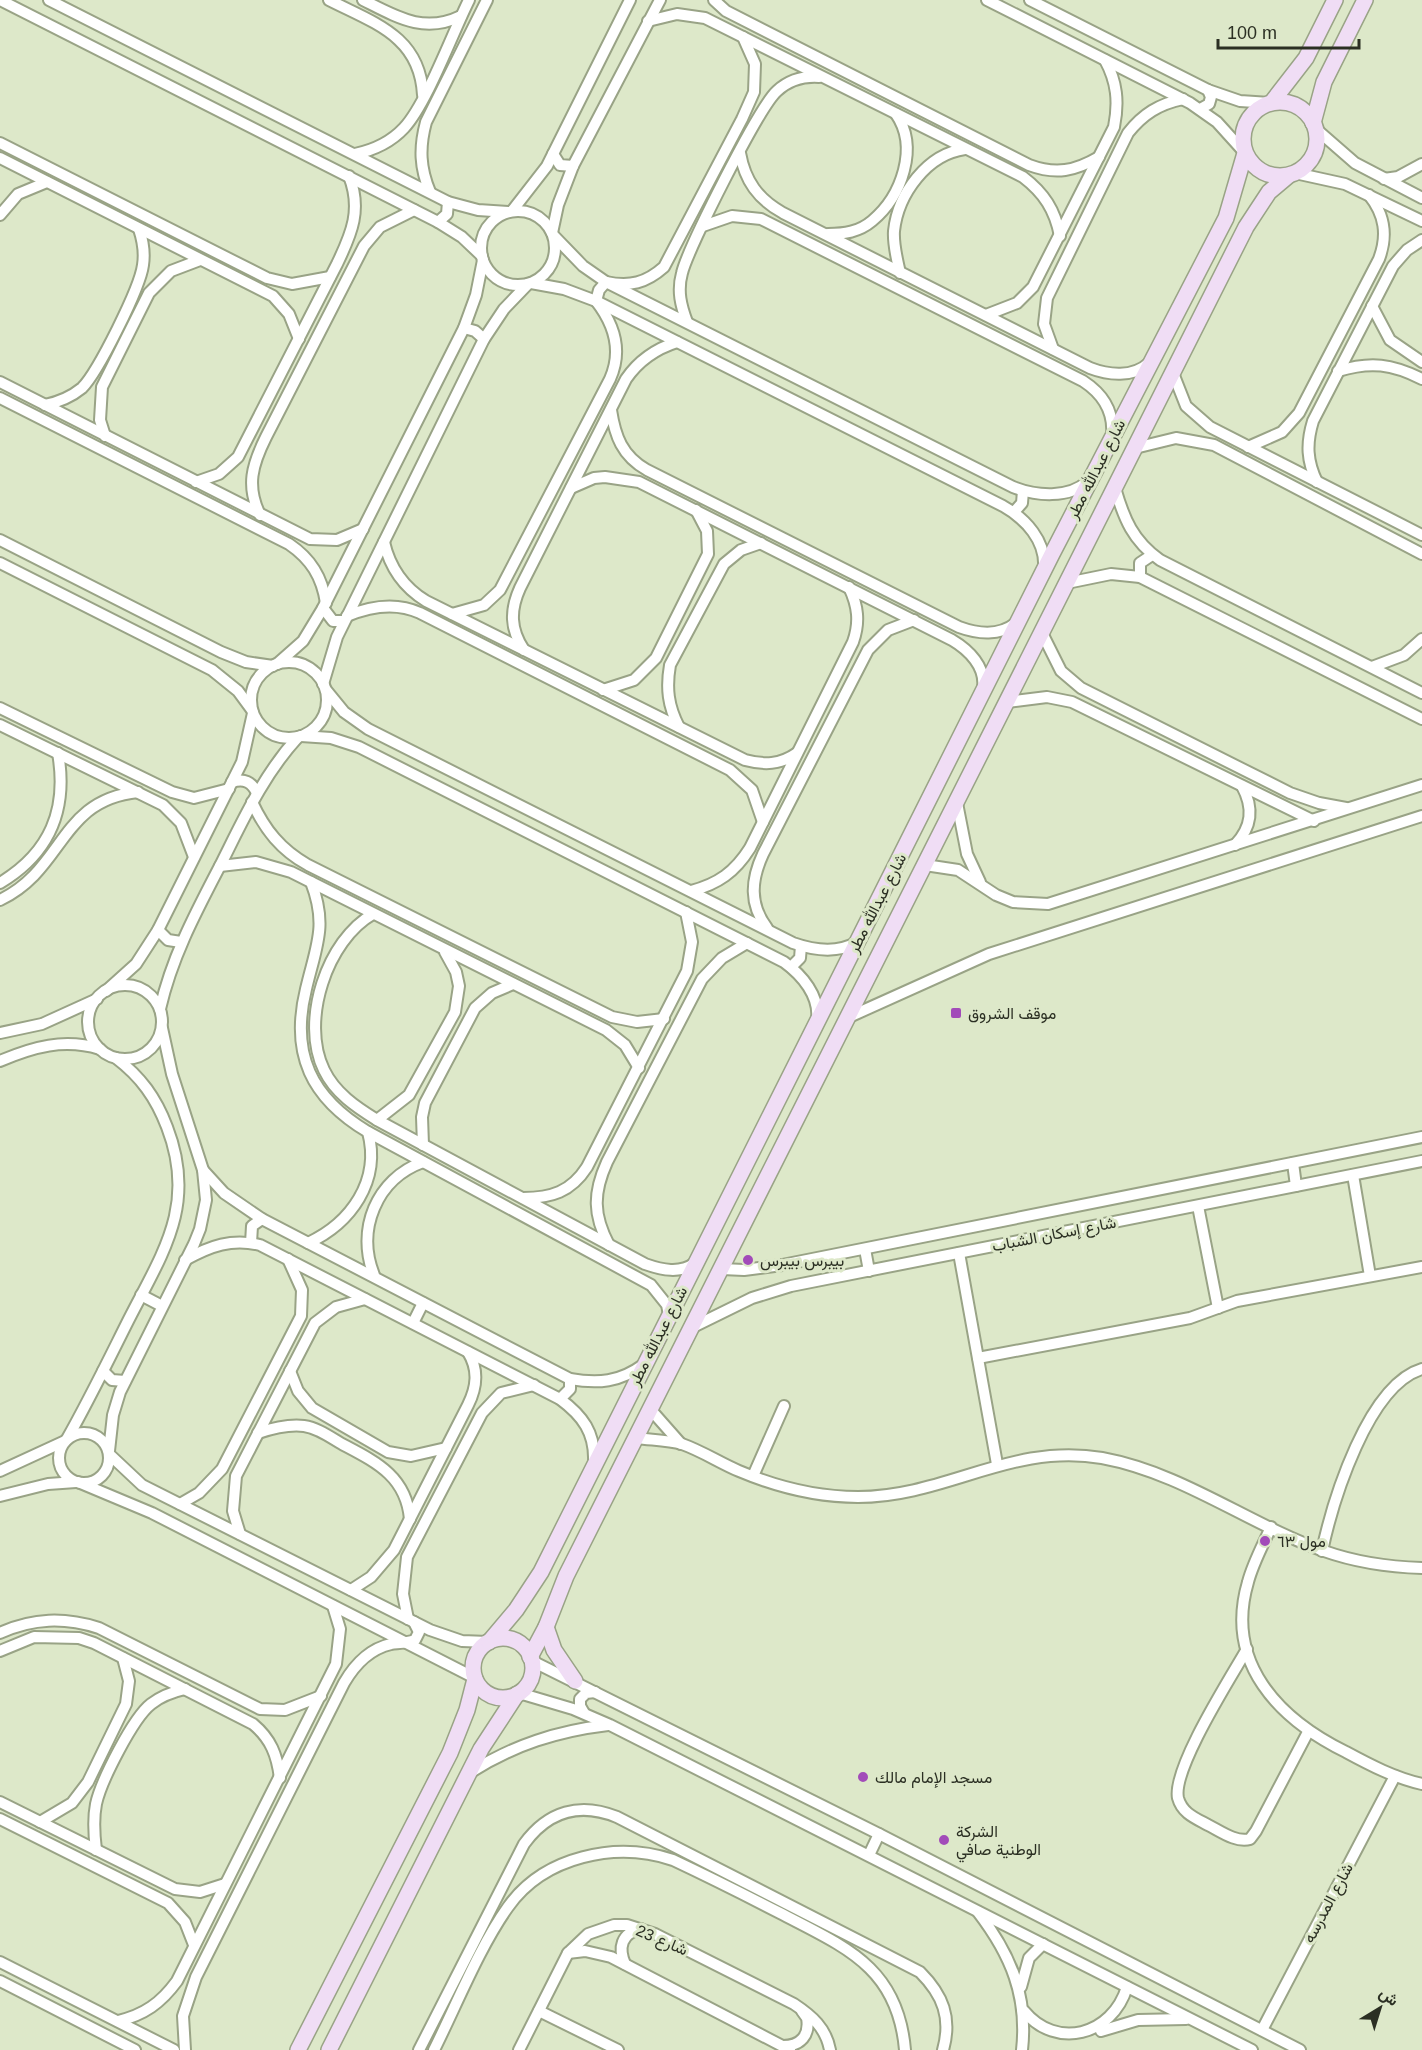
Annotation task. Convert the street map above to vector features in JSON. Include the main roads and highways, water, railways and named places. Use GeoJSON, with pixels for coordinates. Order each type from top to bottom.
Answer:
{"type":"FeatureCollection","features":[{"type":"Feature","properties":{"kind":"place","name":"موقف الشروق"},"geometry":{"type":"Point","coordinates":[956,1013]}},
{"type":"Feature","properties":{"kind":"place","name":"بيبرس بيبرس"},"geometry":{"type":"Point","coordinates":[748,1260]}},
{"type":"Feature","properties":{"kind":"place","name":"مول ٦٣"},"geometry":{"type":"Point","coordinates":[1265,1541]}},
{"type":"Feature","properties":{"kind":"place","name":"مسجد الإمام مالك"},"geometry":{"type":"Point","coordinates":[863,1777]}},
{"type":"Feature","properties":{"kind":"place","name":"الشركة الوطنية صافي"},"geometry":{"type":"Point","coordinates":[944,1840]}}]}
